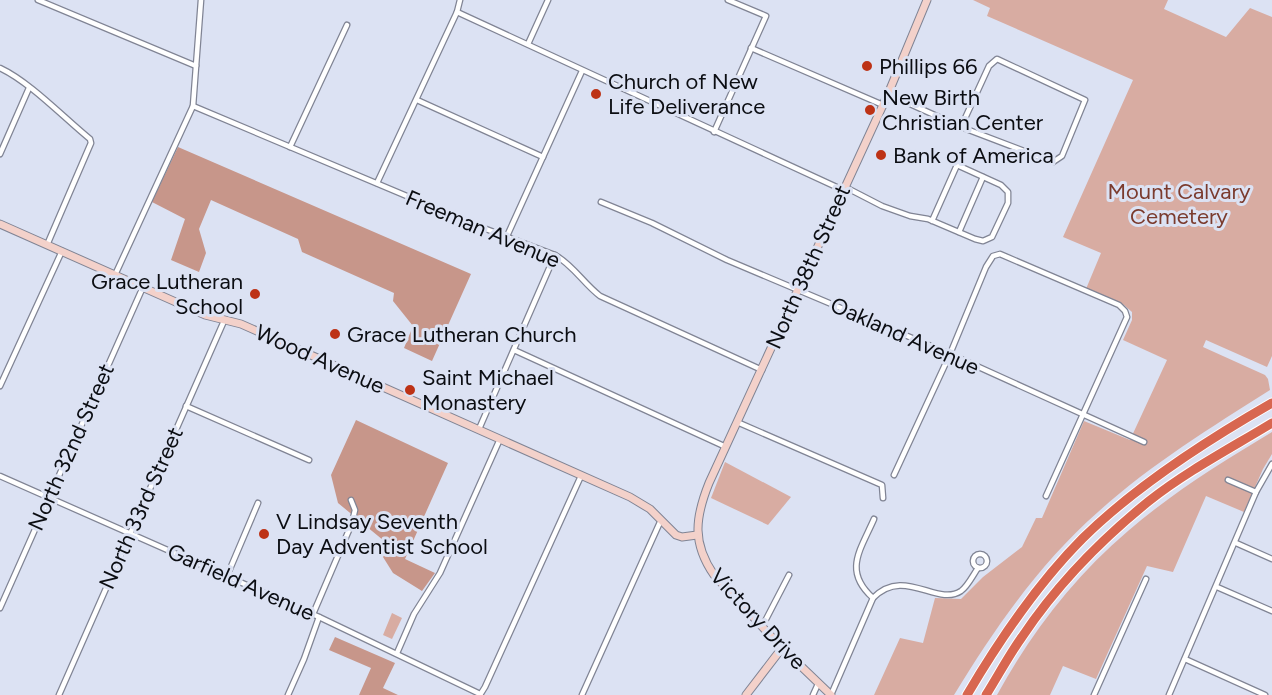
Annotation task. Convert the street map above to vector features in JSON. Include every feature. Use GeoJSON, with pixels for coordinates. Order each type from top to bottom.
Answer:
{"type":"FeatureCollection","features":[{"type":"Feature","properties":{"kind":"highway"},"geometry":{"type":"LineString","coordinates":[[967,695],[990,655],[1033,594],[1084,538],[1133,496],[1191,454],[1269,405]]}},
{"type":"Feature","properties":{"kind":"highway"},"geometry":{"type":"LineString","coordinates":[[986,695],[1023,636],[1060,588],[1109,536],[1151,500],[1196,469],[1272,423]]}},
{"type":"Feature","properties":{"kind":"street"},"geometry":{"type":"LineString","coordinates":[[38,0],[196,66]]}},
{"type":"Feature","properties":{"kind":"street"},"geometry":{"type":"LineString","coordinates":[[115,275],[193,106],[201,0]]}},
{"type":"Feature","properties":{"kind":"street"},"geometry":{"type":"LineString","coordinates":[[377,183],[457,12],[460,0]]}},
{"type":"Feature","properties":{"kind":"street"},"geometry":{"type":"LineString","coordinates":[[528,44],[548,0]]}},
{"type":"Feature","properties":{"kind":"street"},"geometry":{"type":"LineString","coordinates":[[714,132],[766,16],[728,0]]}},
{"type":"Feature","properties":{"kind":"street","name":"North 38th Street"},"geometry":{"type":"LineString","coordinates":[[697,535],[703,499],[888,94],[927,0]]}},
{"type":"Feature","properties":{"kind":"street"},"geometry":{"type":"LineString","coordinates":[[457,12],[843,190],[849,189],[882,206],[932,221],[983,241],[990,240],[1009,197],[1005,188],[961,166],[956,167],[932,221]]}},
{"type":"Feature","properties":{"kind":"street"},"geometry":{"type":"LineString","coordinates":[[290,147],[346,25]]}},
{"type":"Feature","properties":{"kind":"street"},"geometry":{"type":"LineString","coordinates":[[752,48],[883,105]]}},
{"type":"Feature","properties":{"kind":"street"},"geometry":{"type":"LineString","coordinates":[[888,94],[961,126],[1053,162],[1062,156],[1085,100],[997,59],[989,66],[961,126]]}},
{"type":"Feature","properties":{"kind":"street"},"geometry":{"type":"LineString","coordinates":[[0,68],[9,72],[29,88],[92,143],[47,245]]}},
{"type":"Feature","properties":{"kind":"street"},"geometry":{"type":"LineString","coordinates":[[507,236],[582,71]]}},
{"type":"Feature","properties":{"kind":"street"},"geometry":{"type":"LineString","coordinates":[[0,154],[29,88]]}},
{"type":"Feature","properties":{"kind":"street"},"geometry":{"type":"LineString","coordinates":[[417,100],[543,157]]}},
{"type":"Feature","properties":{"kind":"street","name":"Freeman Avenue"},"geometry":{"type":"LineString","coordinates":[[193,106],[555,255],[563,259],[600,296],[762,370]]}},
{"type":"Feature","properties":{"kind":"street"},"geometry":{"type":"LineString","coordinates":[[959,232],[983,177]]}},
{"type":"Feature","properties":{"kind":"street","name":"Oakland Avenue"},"geometry":{"type":"LineString","coordinates":[[601,202],[652,223],[727,260],[950,354],[1144,442]]}},
{"type":"Feature","properties":{"kind":"street","name":"Wood Avenue"},"geometry":{"type":"LineString","coordinates":[[0,224],[205,315],[241,324],[639,502],[650,509],[676,535],[682,537],[697,535]]}},
{"type":"Feature","properties":{"kind":"street"},"geometry":{"type":"LineString","coordinates":[[0,386],[62,251]]}},
{"type":"Feature","properties":{"kind":"street"},"geometry":{"type":"LineString","coordinates":[[894,475],[950,354],[983,274],[993,256],[1000,254],[1122,307],[1127,317],[1046,496]]}},
{"type":"Feature","properties":{"kind":"street"},"geometry":{"type":"LineString","coordinates":[[479,429],[555,255]]}},
{"type":"Feature","properties":{"kind":"street","name":"North 32nd Street"},"geometry":{"type":"LineString","coordinates":[[0,608],[143,287]]}},
{"type":"Feature","properties":{"kind":"street","name":"North 33rd Street"},"geometry":{"type":"LineString","coordinates":[[59,695],[224,321]]}},
{"type":"Feature","properties":{"kind":"street"},"geometry":{"type":"LineString","coordinates":[[514,350],[726,447]]}},
{"type":"Feature","properties":{"kind":"street"},"geometry":{"type":"LineString","coordinates":[[186,406],[309,460]]}},
{"type":"Feature","properties":{"kind":"street"},"geometry":{"type":"LineString","coordinates":[[737,422],[882,485],[883,498]]}},
{"type":"Feature","properties":{"kind":"street"},"geometry":{"type":"LineString","coordinates":[[396,653],[414,615],[440,573],[500,439]]}},
{"type":"Feature","properties":{"kind":"street"},"geometry":{"type":"LineString","coordinates":[[1169,695],[1256,492],[1271,466]]}},
{"type":"Feature","properties":{"kind":"street","name":"Garfield Avenue"},"geometry":{"type":"LineString","coordinates":[[0,476],[313,614],[480,695]]}},
{"type":"Feature","properties":{"kind":"street"},"geometry":{"type":"LineString","coordinates":[[480,695],[581,476]]}},
{"type":"Feature","properties":{"kind":"street"},"geometry":{"type":"LineString","coordinates":[[1228,480],[1256,492]]}},
{"type":"Feature","properties":{"kind":"street"},"geometry":{"type":"LineString","coordinates":[[313,614],[352,523],[355,510],[351,500]]}},
{"type":"Feature","properties":{"kind":"street"},"geometry":{"type":"LineString","coordinates":[[227,576],[258,503]]}},
{"type":"Feature","properties":{"kind":"street"},"geometry":{"type":"LineString","coordinates":[[873,598],[863,589],[856,568],[857,558],[874,519]]}},
{"type":"Feature","properties":{"kind":"street"},"geometry":{"type":"LineString","coordinates":[[582,695],[661,520]]}},
{"type":"Feature","properties":{"kind":"street","name":"Victory Drive"},"geometry":{"type":"LineString","coordinates":[[697,535],[708,566],[782,648],[831,695]]}},
{"type":"Feature","properties":{"kind":"street"},"geometry":{"type":"LineString","coordinates":[[1236,543],[1272,559]]}},
{"type":"Feature","properties":{"kind":"street"},"geometry":{"type":"LineString","coordinates":[[831,695],[873,598],[889,586],[900,585],[952,594],[961,591],[978,568]]}},
{"type":"Feature","properties":{"kind":"street"},"geometry":{"type":"LineString","coordinates":[[762,627],[789,575]]}},
{"type":"Feature","properties":{"kind":"street"},"geometry":{"type":"LineString","coordinates":[[1094,695],[1146,579]]}},
{"type":"Feature","properties":{"kind":"street"},"geometry":{"type":"LineString","coordinates":[[1216,587],[1272,611]]}},
{"type":"Feature","properties":{"kind":"street"},"geometry":{"type":"LineString","coordinates":[[288,695],[319,617]]}},
{"type":"Feature","properties":{"kind":"street"},"geometry":{"type":"LineString","coordinates":[[746,695],[782,648]]}},
{"type":"Feature","properties":{"kind":"street"},"geometry":{"type":"LineString","coordinates":[[1185,659],[1266,695]]}},
{"type":"Feature","properties":{"kind":"street"},"geometry":{"type":"LineString","coordinates":[[813,695],[818,684]]}},
{"type":"Feature","properties":{"kind":"green space","name":"Mount Calvary Cemetery"},"geometry":{"type":"Polygon","coordinates":[[[973,0],[1168,0],[1164,9],[1226,37],[1250,8],[1272,17],[1272,356],[1267,367],[1206,340],[1203,347],[1265,375],[1270,390],[1159,463],[1118,495],[1077,532],[1056,553],[1019,598],[954,695],[874,695],[900,638],[923,643],[935,598],[961,599],[983,577],[1022,547],[1036,518],[1042,518],[1084,421],[1130,440],[1167,360],[1123,340],[1132,320],[1132,312],[1124,305],[1086,289],[1101,253],[1063,237],[1133,80],[987,16],[990,8],[973,0]]]}},
{"type":"Feature","properties":{"kind":"green space"},"geometry":{"type":"Polygon","coordinates":[[[1272,432],[1272,454],[1244,512],[1206,496],[1173,572],[1147,566],[1096,679],[1063,666],[1050,695],[997,695],[1039,628],[1072,587],[1108,549],[1180,491],[1272,432]]]}},
{"type":"Feature","properties":{"kind":"green space"},"geometry":{"type":"Polygon","coordinates":[[[725,462],[791,497],[768,525],[711,498],[725,462]]]}},
{"type":"Feature","properties":{"kind":"green space"},"geometry":{"type":"Polygon","coordinates":[[[392,613],[402,618],[392,639],[383,635],[392,613]]]}},
{"type":"Feature","properties":{"kind":"shaded area"},"geometry":{"type":"Polygon","coordinates":[[[178,147],[471,274],[432,361],[404,348],[413,326],[393,301],[394,293],[302,252],[298,239],[211,200],[199,229],[206,253],[199,272],[171,260],[185,219],[152,202],[178,147]]]}},
{"type":"Feature","properties":{"kind":"shaded area"},"geometry":{"type":"Polygon","coordinates":[[[356,420],[448,463],[405,559],[435,573],[422,591],[393,573],[383,557],[389,545],[338,503],[331,475],[356,420]]]}},
{"type":"Feature","properties":{"kind":"shaded area"},"geometry":{"type":"Polygon","coordinates":[[[335,637],[395,663],[383,688],[398,695],[359,695],[371,668],[329,650],[335,637]]]}},
{"type":"Feature","properties":{"kind":"place","name":"Phillips 66"},"geometry":{"type":"Point","coordinates":[867,66]}},
{"type":"Feature","properties":{"kind":"place","name":"Church of New Life Deliverance"},"geometry":{"type":"Point","coordinates":[596,94]}},
{"type":"Feature","properties":{"kind":"place","name":"New Birth Christian Center"},"geometry":{"type":"Point","coordinates":[870,110]}},
{"type":"Feature","properties":{"kind":"place","name":"Bank of America"},"geometry":{"type":"Point","coordinates":[881,155]}},
{"type":"Feature","properties":{"kind":"place","name":"Grace Lutheran School"},"geometry":{"type":"Point","coordinates":[255,294]}},
{"type":"Feature","properties":{"kind":"place","name":"Grace Lutheran Church"},"geometry":{"type":"Point","coordinates":[335,334]}},
{"type":"Feature","properties":{"kind":"place","name":"Saint Michael Monastery"},"geometry":{"type":"Point","coordinates":[410,390]}},
{"type":"Feature","properties":{"kind":"place","name":"V Lindsay Seventh Day Adventist School"},"geometry":{"type":"Point","coordinates":[264,534]}}]}
